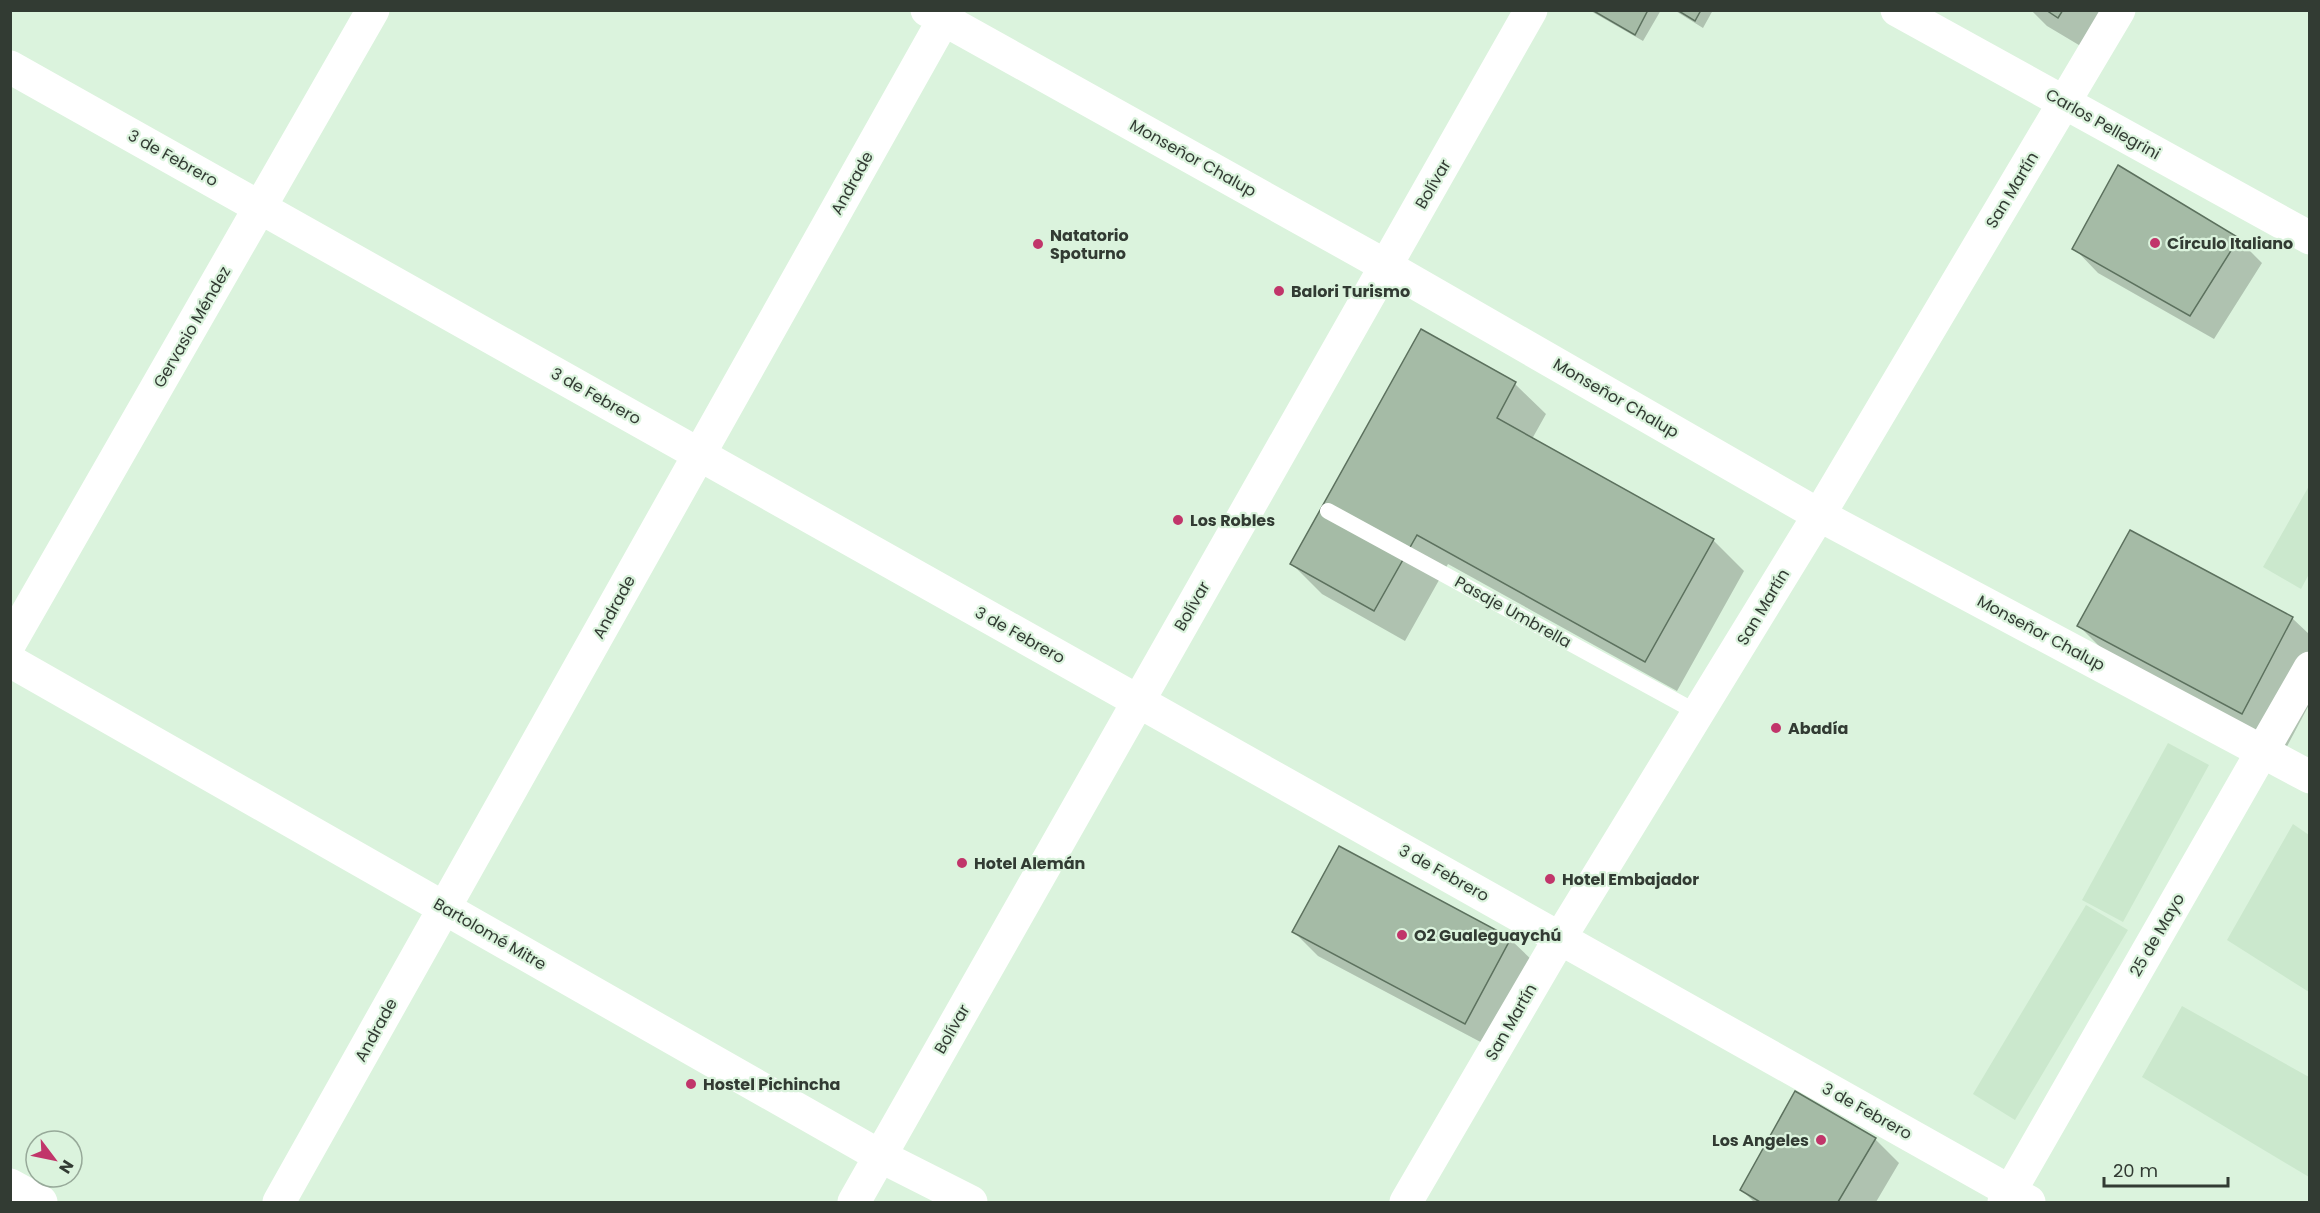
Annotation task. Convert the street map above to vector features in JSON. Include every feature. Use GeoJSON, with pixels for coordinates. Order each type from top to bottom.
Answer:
{"type":"FeatureCollection","features":[{"type":"Feature","properties":{"kind":"street","name":"Gervasio Méndez"},"geometry":{"type":"LineString","coordinates":[[10,643],[373,10]]}},
{"type":"Feature","properties":{"kind":"street","name":"Bolívar"},"geometry":{"type":"LineString","coordinates":[[854,1203],[1531,10]]}},
{"type":"Feature","properties":{"kind":"street","name":"Carlos Pellegrini"},"geometry":{"type":"LineString","coordinates":[[1897,10],[2310,238]]}},
{"type":"Feature","properties":{"kind":"street","name":"San Martín"},"geometry":{"type":"LineString","coordinates":[[1406,1203],[1560,938],[1819,515],[2119,10]]}},
{"type":"Feature","properties":{"kind":"street","name":"Monseñor Chalup"},"geometry":{"type":"LineString","coordinates":[[940,14],[1386,266],[1819,515],[2310,777]]}},
{"type":"Feature","properties":{"kind":"street","name":"Andrade"},"geometry":{"type":"LineString","coordinates":[[279,1203],[700,454],[940,14]]}},
{"type":"Feature","properties":{"kind":"street","name":"3 de Febrero"},"geometry":{"type":"LineString","coordinates":[[10,67],[1560,938],[2014,1199]]}},
{"type":"Feature","properties":{"kind":"street","name":"Bartolomé Mitre"},"geometry":{"type":"LineString","coordinates":[[10,661],[880,1156],[971,1203]]}},
{"type":"Feature","properties":{"kind":"street","name":"25 de Mayo"},"geometry":{"type":"LineString","coordinates":[[2014,1199],[2310,668]]}},
{"type":"Feature","properties":{"kind":"street"},"geometry":{"type":"LineString","coordinates":[[10,1185],[41,1203]]}},
{"type":"Feature","properties":{"kind":"lane","name":"Pasaje Umbrella"},"geometry":{"type":"LineString","coordinates":[[1328,511],[1698,713]]}},
{"type":"Feature","properties":{"kind":"shaded area"},"geometry":{"type":"Polygon","coordinates":[[[2309,486],[2309,574],[2301,589],[2263,567],[2309,486]]]}},
{"type":"Feature","properties":{"kind":"shaded area"},"geometry":{"type":"Polygon","coordinates":[[[2168,743],[2209,765],[2123,922],[2082,900],[2168,743]]]}},
{"type":"Feature","properties":{"kind":"shaded area"},"geometry":{"type":"Polygon","coordinates":[[[2293,824],[2309,835],[2309,992],[2227,940],[2293,824]]]}},
{"type":"Feature","properties":{"kind":"shaded area"},"geometry":{"type":"Polygon","coordinates":[[[2086,905],[2128,930],[2015,1120],[1973,1094],[2086,905]]]}},
{"type":"Feature","properties":{"kind":"shaded area"},"geometry":{"type":"Polygon","coordinates":[[[2182,1006],[2309,1077],[2309,1177],[2142,1077],[2182,1006]]]}},
{"type":"Feature","properties":{"kind":"building"},"geometry":{"type":"Polygon","coordinates":[[[1592,10],[1648,10],[1635,35],[1592,10]]]}},
{"type":"Feature","properties":{"kind":"building"},"geometry":{"type":"Polygon","coordinates":[[[1677,10],[1701,10],[1695,21],[1677,10]]]}},
{"type":"Feature","properties":{"kind":"building"},"geometry":{"type":"Polygon","coordinates":[[[2046,10],[2063,10],[2058,18],[2046,10]]]}},
{"type":"Feature","properties":{"kind":"building","name":"Círculo Italiano"},"geometry":{"type":"Polygon","coordinates":[[[2118,165],[2239,238],[2190,316],[2072,249],[2118,165]]]}},
{"type":"Feature","properties":{"kind":"building"},"geometry":{"type":"Polygon","coordinates":[[[1421,329],[1516,382],[1497,418],[1714,539],[1645,662],[1417,535],[1374,611],[1290,564],[1421,329]]]}},
{"type":"Feature","properties":{"kind":"building"},"geometry":{"type":"Polygon","coordinates":[[[2130,530],[2293,617],[2242,714],[2077,626],[2130,530]]]}},
{"type":"Feature","properties":{"kind":"building","name":"O2 Gualeguaychú"},"geometry":{"type":"Polygon","coordinates":[[[1339,846],[1511,938],[1465,1024],[1292,932],[1339,846]]]}},
{"type":"Feature","properties":{"kind":"building"},"geometry":{"type":"Polygon","coordinates":[[[1795,1091],[1876,1138],[1838,1202],[1760,1202],[1740,1190],[1795,1091]]]}},
{"type":"Feature","properties":{"kind":"place","name":"Círculo Italiano"},"geometry":{"type":"Point","coordinates":[2155,243]}},
{"type":"Feature","properties":{"kind":"place","name":"Natatorio Spoturno"},"geometry":{"type":"Point","coordinates":[1038,244]}},
{"type":"Feature","properties":{"kind":"place","name":"Balori Turismo"},"geometry":{"type":"Point","coordinates":[1279,291]}},
{"type":"Feature","properties":{"kind":"place","name":"Los Robles"},"geometry":{"type":"Point","coordinates":[1178,520]}},
{"type":"Feature","properties":{"kind":"place","name":"Abadía"},"geometry":{"type":"Point","coordinates":[1776,728]}},
{"type":"Feature","properties":{"kind":"place","name":"Hotel Alemán"},"geometry":{"type":"Point","coordinates":[962,863]}},
{"type":"Feature","properties":{"kind":"place","name":"Hotel Embajador"},"geometry":{"type":"Point","coordinates":[1550,879]}},
{"type":"Feature","properties":{"kind":"place","name":"O2 Gualeguaychú"},"geometry":{"type":"Point","coordinates":[1402,935]}},
{"type":"Feature","properties":{"kind":"place","name":"Hostel Pichincha"},"geometry":{"type":"Point","coordinates":[691,1084]}},
{"type":"Feature","properties":{"kind":"place","name":"Los Angeles"},"geometry":{"type":"Point","coordinates":[1821,1140]}}]}
